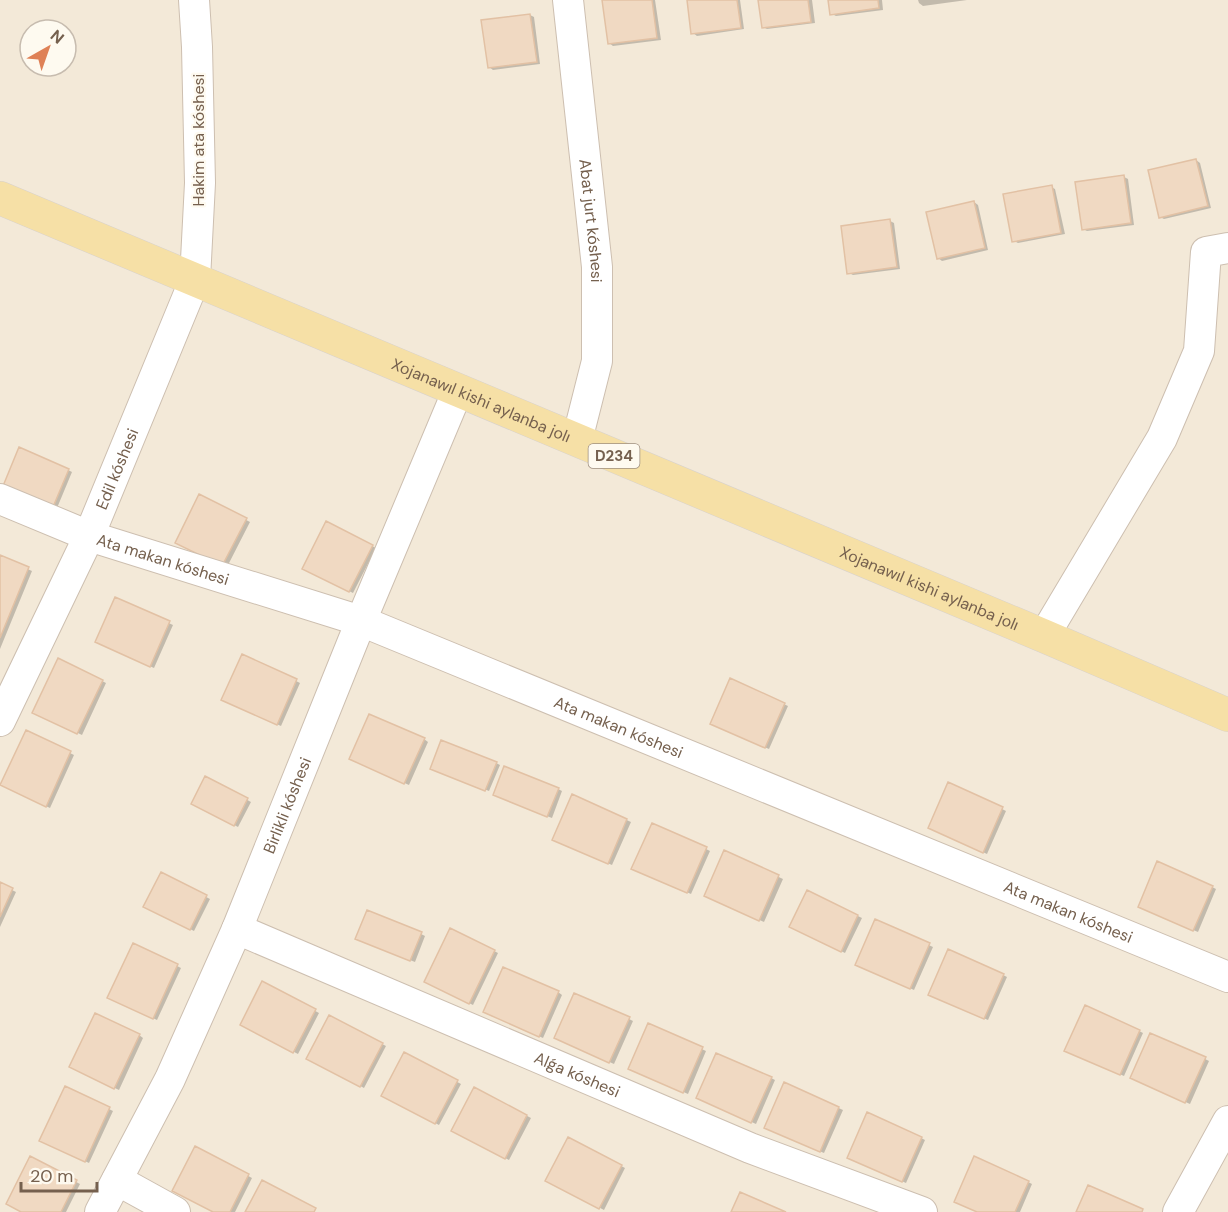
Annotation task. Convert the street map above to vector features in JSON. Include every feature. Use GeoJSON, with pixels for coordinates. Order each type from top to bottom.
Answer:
{"type":"FeatureCollection","features":[{"type":"Feature","properties":{"kind":"main road","name":"Xojanawıl kishi aylanba jolı"},"geometry":{"type":"LineString","coordinates":[[0,198],[1228,715]]}},
{"type":"Feature","properties":{"kind":"street","name":"Hakim ata kóshesi"},"geometry":{"type":"LineString","coordinates":[[194,0],[200,183],[195,279]]}},
{"type":"Feature","properties":{"kind":"street","name":"Abat jurt kóshesi"},"geometry":{"type":"LineString","coordinates":[[568,0],[597,267],[597,361],[577,440]]}},
{"type":"Feature","properties":{"kind":"street"},"geometry":{"type":"LineString","coordinates":[[1044,636],[1162,438],[1199,351],[1217,250]]}},
{"type":"Feature","properties":{"kind":"street","name":"Edil kóshesi"},"geometry":{"type":"LineString","coordinates":[[0,721],[89,536],[195,279]]}},
{"type":"Feature","properties":{"kind":"street","name":"Birlikli kóshesi"},"geometry":{"type":"LineString","coordinates":[[100,1212],[170,1079],[237,929],[361,621],[458,390]]}},
{"type":"Feature","properties":{"kind":"street","name":"Ata makan kóshesi"},"geometry":{"type":"LineString","coordinates":[[0,499],[89,536],[361,621],[1228,977]]}},
{"type":"Feature","properties":{"kind":"street","name":"Alǵa kóshesi"},"geometry":{"type":"LineString","coordinates":[[237,929],[750,1148],[922,1212]]}},
{"type":"Feature","properties":{"kind":"street"},"geometry":{"type":"LineString","coordinates":[[1178,1212],[1228,1121]]}},
{"type":"Feature","properties":{"kind":"street"},"geometry":{"type":"LineString","coordinates":[[117,1180],[175,1212]]}},
{"type":"Feature","properties":{"kind":"shaded area"},"geometry":{"type":"Polygon","coordinates":[[[0,0],[1228,0],[1228,1212],[0,1212],[0,0]]]}},
{"type":"Feature","properties":{"kind":"building"},"geometry":{"type":"Polygon","coordinates":[[[602,0],[652,0],[657,38],[608,44],[602,0]]]}},
{"type":"Feature","properties":{"kind":"building"},"geometry":{"type":"Polygon","coordinates":[[[687,0],[737,0],[741,28],[691,34],[687,0]]]}},
{"type":"Feature","properties":{"kind":"building"},"geometry":{"type":"Polygon","coordinates":[[[758,0],[808,0],[811,22],[762,28],[758,0]]]}},
{"type":"Feature","properties":{"kind":"building"},"geometry":{"type":"Polygon","coordinates":[[[828,0],[878,0],[879,8],[830,15],[828,0]]]}},
{"type":"Feature","properties":{"kind":"building"},"geometry":{"type":"Polygon","coordinates":[[[530,14],[537,62],[488,68],[481,20],[530,14]]]}},
{"type":"Feature","properties":{"kind":"building"},"geometry":{"type":"Polygon","coordinates":[[[1196,159],[1208,206],[1159,218],[1148,170],[1196,159]]]}},
{"type":"Feature","properties":{"kind":"building"},"geometry":{"type":"Polygon","coordinates":[[[1124,175],[1131,223],[1082,230],[1075,182],[1124,175]]]}},
{"type":"Feature","properties":{"kind":"building"},"geometry":{"type":"Polygon","coordinates":[[[1052,185],[1061,233],[1012,242],[1003,194],[1052,185]]]}},
{"type":"Feature","properties":{"kind":"building"},"geometry":{"type":"Polygon","coordinates":[[[974,201],[985,248],[937,259],[926,212],[974,201]]]}},
{"type":"Feature","properties":{"kind":"building"},"geometry":{"type":"Polygon","coordinates":[[[890,219],[897,267],[847,274],[841,226],[890,219]]]}},
{"type":"Feature","properties":{"kind":"building"},"geometry":{"type":"Polygon","coordinates":[[[19,447],[69,469],[53,507],[3,486],[19,447]]]}},
{"type":"Feature","properties":{"kind":"building"},"geometry":{"type":"Polygon","coordinates":[[[199,494],[247,518],[222,566],[175,543],[199,494]]]}},
{"type":"Feature","properties":{"kind":"building"},"geometry":{"type":"Polygon","coordinates":[[[326,521],[373,545],[349,592],[302,569],[326,521]]]}},
{"type":"Feature","properties":{"kind":"building"},"geometry":{"type":"Polygon","coordinates":[[[0,555],[29,567],[0,638],[0,555]]]}},
{"type":"Feature","properties":{"kind":"building"},"geometry":{"type":"Polygon","coordinates":[[[115,597],[170,621],[150,667],[95,642],[115,597]]]}},
{"type":"Feature","properties":{"kind":"building"},"geometry":{"type":"Polygon","coordinates":[[[242,654],[297,679],[277,725],[221,700],[242,654]]]}},
{"type":"Feature","properties":{"kind":"building"},"geometry":{"type":"Polygon","coordinates":[[[58,658],[103,680],[77,734],[32,713],[58,658]]]}},
{"type":"Feature","properties":{"kind":"building"},"geometry":{"type":"Polygon","coordinates":[[[730,678],[785,703],[765,748],[710,724],[730,678]]]}},
{"type":"Feature","properties":{"kind":"building"},"geometry":{"type":"Polygon","coordinates":[[[369,714],[425,738],[404,784],[349,759],[369,714]]]}},
{"type":"Feature","properties":{"kind":"building"},"geometry":{"type":"Polygon","coordinates":[[[26,730],[71,751],[46,807],[0,785],[26,730]]]}},
{"type":"Feature","properties":{"kind":"building"},"geometry":{"type":"Polygon","coordinates":[[[441,740],[497,762],[485,791],[430,769],[441,740]]]}},
{"type":"Feature","properties":{"kind":"building"},"geometry":{"type":"Polygon","coordinates":[[[504,766],[559,788],[547,817],[493,795],[504,766]]]}},
{"type":"Feature","properties":{"kind":"building"},"geometry":{"type":"Polygon","coordinates":[[[205,776],[248,798],[234,826],[191,804],[205,776]]]}},
{"type":"Feature","properties":{"kind":"building"},"geometry":{"type":"Polygon","coordinates":[[[948,782],[1003,807],[983,853],[928,828],[948,782]]]}},
{"type":"Feature","properties":{"kind":"building"},"geometry":{"type":"Polygon","coordinates":[[[572,794],[627,819],[608,864],[552,840],[572,794]]]}},
{"type":"Feature","properties":{"kind":"building"},"geometry":{"type":"Polygon","coordinates":[[[652,823],[707,847],[687,893],[631,869],[652,823]]]}},
{"type":"Feature","properties":{"kind":"building"},"geometry":{"type":"Polygon","coordinates":[[[724,850],[779,875],[759,921],[704,896],[724,850]]]}},
{"type":"Feature","properties":{"kind":"building"},"geometry":{"type":"Polygon","coordinates":[[[1157,861],[1213,886],[1193,931],[1138,907],[1157,861]]]}},
{"type":"Feature","properties":{"kind":"building"},"geometry":{"type":"Polygon","coordinates":[[[161,872],[207,895],[190,930],[143,907],[161,872]]]}},
{"type":"Feature","properties":{"kind":"building"},"geometry":{"type":"Polygon","coordinates":[[[0,882],[13,888],[0,917],[0,882]]]}},
{"type":"Feature","properties":{"kind":"building"},"geometry":{"type":"Polygon","coordinates":[[[807,890],[858,915],[841,952],[789,927],[807,890]]]}},
{"type":"Feature","properties":{"kind":"building"},"geometry":{"type":"Polygon","coordinates":[[[367,910],[422,932],[410,961],[355,939],[367,910]]]}},
{"type":"Feature","properties":{"kind":"building"},"geometry":{"type":"Polygon","coordinates":[[[875,919],[930,943],[910,989],[855,965],[875,919]]]}},
{"type":"Feature","properties":{"kind":"building"},"geometry":{"type":"Polygon","coordinates":[[[450,928],[495,950],[469,1004],[424,982],[450,928]]]}},
{"type":"Feature","properties":{"kind":"building"},"geometry":{"type":"Polygon","coordinates":[[[133,943],[178,964],[153,1019],[107,998],[133,943]]]}},
{"type":"Feature","properties":{"kind":"building"},"geometry":{"type":"Polygon","coordinates":[[[948,949],[1004,974],[984,1019],[928,995],[948,949]]]}},
{"type":"Feature","properties":{"kind":"building"},"geometry":{"type":"Polygon","coordinates":[[[503,967],[559,991],[539,1037],[483,1012],[503,967]]]}},
{"type":"Feature","properties":{"kind":"building"},"geometry":{"type":"Polygon","coordinates":[[[262,981],[316,1009],[293,1053],[240,1025],[262,981]]]}},
{"type":"Feature","properties":{"kind":"building"},"geometry":{"type":"Polygon","coordinates":[[[574,993],[630,1017],[609,1063],[554,1038],[574,993]]]}},
{"type":"Feature","properties":{"kind":"building"},"geometry":{"type":"Polygon","coordinates":[[[1085,1005],[1140,1030],[1120,1075],[1064,1051],[1085,1005]]]}},
{"type":"Feature","properties":{"kind":"building"},"geometry":{"type":"Polygon","coordinates":[[[95,1013],[140,1034],[114,1089],[69,1067],[95,1013]]]}},
{"type":"Feature","properties":{"kind":"building"},"geometry":{"type":"Polygon","coordinates":[[[329,1015],[383,1043],[360,1087],[306,1059],[329,1015]]]}},
{"type":"Feature","properties":{"kind":"building"},"geometry":{"type":"Polygon","coordinates":[[[648,1023],[703,1047],[683,1093],[628,1069],[648,1023]]]}},
{"type":"Feature","properties":{"kind":"building"},"geometry":{"type":"Polygon","coordinates":[[[1150,1033],[1206,1057],[1185,1103],[1130,1078],[1150,1033]]]}},
{"type":"Feature","properties":{"kind":"building"},"geometry":{"type":"Polygon","coordinates":[[[404,1052],[458,1080],[435,1124],[381,1096],[404,1052]]]}},
{"type":"Feature","properties":{"kind":"building"},"geometry":{"type":"Polygon","coordinates":[[[716,1053],[772,1077],[751,1123],[696,1098],[716,1053]]]}},
{"type":"Feature","properties":{"kind":"building"},"geometry":{"type":"Polygon","coordinates":[[[784,1082],[839,1107],[820,1152],[764,1128],[784,1082]]]}},
{"type":"Feature","properties":{"kind":"building"},"geometry":{"type":"Polygon","coordinates":[[[65,1086],[110,1107],[85,1162],[39,1141],[65,1086]]]}},
{"type":"Feature","properties":{"kind":"building"},"geometry":{"type":"Polygon","coordinates":[[[474,1087],[527,1115],[505,1159],[451,1131],[474,1087]]]}},
{"type":"Feature","properties":{"kind":"building"},"geometry":{"type":"Polygon","coordinates":[[[867,1112],[922,1137],[902,1182],[847,1158],[867,1112]]]}},
{"type":"Feature","properties":{"kind":"building"},"geometry":{"type":"Polygon","coordinates":[[[568,1137],[622,1165],[599,1209],[545,1181],[568,1137]]]}},
{"type":"Feature","properties":{"kind":"building"},"geometry":{"type":"Polygon","coordinates":[[[195,1146],[249,1174],[230,1212],[213,1212],[172,1191],[195,1146]]]}},
{"type":"Feature","properties":{"kind":"building"},"geometry":{"type":"Polygon","coordinates":[[[30,1156],[77,1180],[61,1212],[21,1212],[6,1204],[30,1156]]]}},
{"type":"Feature","properties":{"kind":"building"},"geometry":{"type":"Polygon","coordinates":[[[974,1156],[1029,1181],[1015,1212],[977,1212],[954,1202],[974,1156]]]}},
{"type":"Feature","properties":{"kind":"building"},"geometry":{"type":"Polygon","coordinates":[[[262,1180],[316,1208],[314,1212],[245,1212],[262,1180]]]}},
{"type":"Feature","properties":{"kind":"building"},"geometry":{"type":"Polygon","coordinates":[[[1088,1185],[1143,1209],[1142,1212],[1076,1212],[1088,1185]]]}},
{"type":"Feature","properties":{"kind":"building"},"geometry":{"type":"Polygon","coordinates":[[[740,1192],[786,1212],[731,1212],[740,1192]]]}}]}
